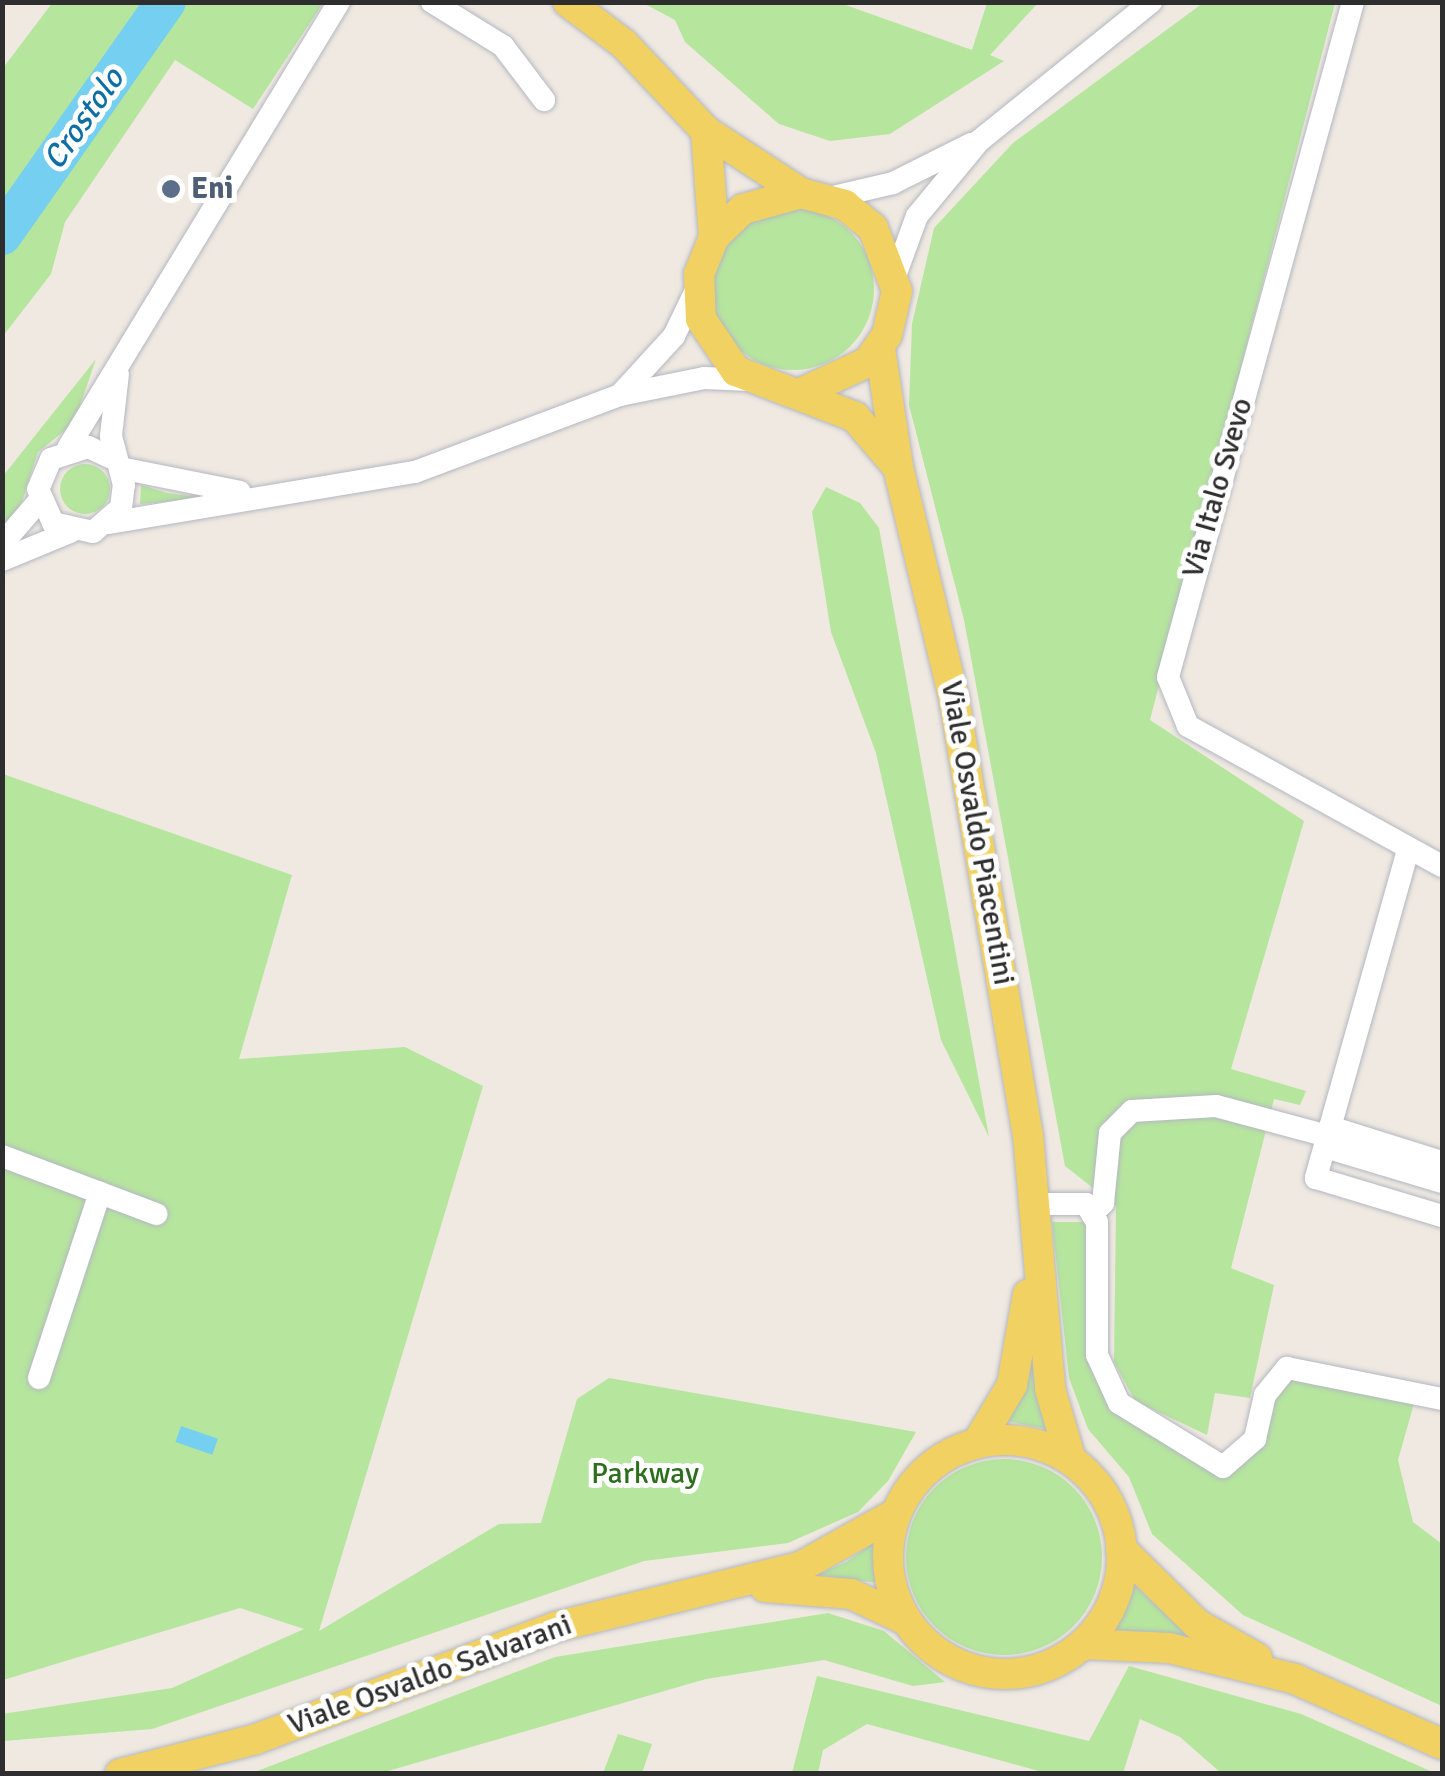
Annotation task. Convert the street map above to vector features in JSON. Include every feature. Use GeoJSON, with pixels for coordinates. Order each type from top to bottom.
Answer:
{"type":"FeatureCollection","features":[{"type":"Feature","properties":{"kind":"main road"},"geometry":{"type":"LineString","coordinates":[[568,2],[624,44],[706,130],[873,228],[895,276],[880,348],[838,383],[803,392],[750,380],[714,348],[698,288],[714,237],[706,130]]}},
{"type":"Feature","properties":{"kind":"main road"},"geometry":{"type":"LineString","coordinates":[[714,237],[743,209],[815,196]]}},
{"type":"Feature","properties":{"kind":"main road","name":"Viale Osvaldo Piacentini"},"geometry":{"type":"LineString","coordinates":[[880,348],[898,467],[942,631],[1028,1135],[1033,1246],[1050,1389],[1072,1460]]}},
{"type":"Feature","properties":{"kind":"main road","name":"Viale Osvaldo Piacentini"},"geometry":{"type":"LineString","coordinates":[[803,392],[854,417],[898,467]]}},
{"type":"Feature","properties":{"kind":"main road","name":"Viale Osvaldo Piacentini"},"geometry":{"type":"LineString","coordinates":[[978,1442],[1021,1355],[1033,1246]]}},
{"type":"Feature","properties":{"kind":"main road","name":"Viale Osvaldo Piacentini"},"geometry":{"type":"LineString","coordinates":[[1026,1441],[1072,1460],[1102,1490],[1121,1549],[1114,1602],[1083,1644],[1046,1668],[980,1672],[940,1655],[904,1620],[887,1568],[895,1514],[931,1465],[978,1442],[1026,1441]]}},
{"type":"Feature","properties":{"kind":"main road","name":"Viale Osvaldo Salvarani"},"geometry":{"type":"LineString","coordinates":[[120,1774],[256,1739],[556,1626],[742,1586],[848,1545],[895,1514]]}},
{"type":"Feature","properties":{"kind":"main road","name":"Viale Osvaldo Piacentini"},"geometry":{"type":"LineString","coordinates":[[1121,1549],[1197,1624],[1295,1678],[1442,1744]]}},
{"type":"Feature","properties":{"kind":"main road","name":"Viale Osvaldo Salvarani"},"geometry":{"type":"LineString","coordinates":[[742,1586],[850,1594],[904,1620]]}},
{"type":"Feature","properties":{"kind":"main road","name":"Viale Osvaldo Piacentini"},"geometry":{"type":"LineString","coordinates":[[1083,1644],[1169,1648],[1295,1678]]}},
{"type":"Feature","properties":{"kind":"street"},"geometry":{"type":"LineString","coordinates":[[2,544],[39,501],[44,468],[68,448],[338,2]]}},
{"type":"Feature","properties":{"kind":"street"},"geometry":{"type":"LineString","coordinates":[[432,2],[504,46],[544,100]]}},
{"type":"Feature","properties":{"kind":"street"},"geometry":{"type":"LineString","coordinates":[[895,276],[917,216],[979,141],[1152,2]]}},
{"type":"Feature","properties":{"kind":"street","name":"Via Italo Svevo"},"geometry":{"type":"LineString","coordinates":[[1353,2],[1168,677],[1188,726],[1442,866]]}},
{"type":"Feature","properties":{"kind":"street"},"geometry":{"type":"LineString","coordinates":[[815,196],[893,183],[979,141]]}},
{"type":"Feature","properties":{"kind":"street"},"geometry":{"type":"LineString","coordinates":[[620,396],[674,336],[698,288]]}},
{"type":"Feature","properties":{"kind":"street"},"geometry":{"type":"LineString","coordinates":[[109,523],[124,498],[117,464],[119,366]]}},
{"type":"Feature","properties":{"kind":"street"},"geometry":{"type":"LineString","coordinates":[[2,560],[70,532],[109,523],[475,456],[620,396],[704,378],[750,380]]}},
{"type":"Feature","properties":{"kind":"street"},"geometry":{"type":"LineString","coordinates":[[68,448],[167,485],[264,494]]}},
{"type":"Feature","properties":{"kind":"street"},"geometry":{"type":"LineString","coordinates":[[39,501],[70,532]]}},
{"type":"Feature","properties":{"kind":"street"},"geometry":{"type":"LineString","coordinates":[[1408,850],[1316,1178],[1442,1216]]}},
{"type":"Feature","properties":{"kind":"street"},"geometry":{"type":"LineString","coordinates":[[1442,1162],[1328,1137],[1216,1106],[1132,1112],[1110,1133],[1103,1203],[1092,1214],[1098,1355],[1119,1403],[1159,1434],[1223,1467],[1242,1459],[1270,1385],[1287,1368],[1442,1400]]}},
{"type":"Feature","properties":{"kind":"street"},"geometry":{"type":"LineString","coordinates":[[1328,1137],[1442,1182]]}},
{"type":"Feature","properties":{"kind":"street"},"geometry":{"type":"LineString","coordinates":[[2,1156],[156,1214]]}},
{"type":"Feature","properties":{"kind":"street"},"geometry":{"type":"LineString","coordinates":[[39,1378],[100,1193]]}},
{"type":"Feature","properties":{"kind":"street"},"geometry":{"type":"LineString","coordinates":[[1031,1204],[1073,1201],[1092,1214]]}},
{"type":"Feature","properties":{"kind":"green space"},"geometry":{"type":"Polygon","coordinates":[[[53,2],[323,3],[253,109],[175,60],[65,222],[51,274],[3,336],[3,68],[53,2]]]}},
{"type":"Feature","properties":{"kind":"green space"},"geometry":{"type":"Polygon","coordinates":[[[643,3],[840,3],[972,50],[987,3],[1038,3],[990,55],[1004,61],[890,134],[830,141],[779,124],[685,42],[675,20],[643,3]]]}},
{"type":"Feature","properties":{"kind":"green space"},"geometry":{"type":"Polygon","coordinates":[[[1203,3],[1335,3],[1150,720],[1304,821],[1231,1069],[1306,1091],[1300,1105],[1274,1099],[1231,1268],[1274,1285],[1250,1398],[1215,1393],[1207,1435],[1135,1401],[1114,1362],[1116,1206],[1065,1166],[964,620],[909,405],[912,324],[934,228],[1013,143],[1203,3]]]}},
{"type":"Feature","properties":{"kind":"green space"},"geometry":{"type":"Polygon","coordinates":[[[793,208],[824,214],[850,232],[868,258],[874,289],[868,320],[850,346],[824,364],[793,370],[762,364],[736,346],[718,320],[712,289],[718,258],[736,232],[762,214],[793,208]]]}},
{"type":"Feature","properties":{"kind":"green space"},"geometry":{"type":"Polygon","coordinates":[[[96,359],[74,423],[38,452],[21,505],[3,526],[3,476],[96,359]]]}},
{"type":"Feature","properties":{"kind":"green space"},"geometry":{"type":"Polygon","coordinates":[[[75,465],[95,465],[109,479],[109,499],[95,513],[75,513],[61,499],[61,479],[75,465]]]}},
{"type":"Feature","properties":{"kind":"green space"},"geometry":{"type":"Polygon","coordinates":[[[141,485],[167,493],[206,498],[140,504],[141,485]]]}},
{"type":"Feature","properties":{"kind":"green space"},"geometry":{"type":"Polygon","coordinates":[[[826,487],[860,503],[879,528],[989,1137],[941,1040],[876,753],[831,632],[812,512],[826,487]]]}},
{"type":"Feature","properties":{"kind":"green space","name":"Parkway"},"geometry":{"type":"Polygon","coordinates":[[[3,774],[292,875],[239,1059],[405,1047],[483,1086],[319,1631],[499,1524],[541,1523],[577,1399],[609,1378],[916,1432],[888,1481],[858,1512],[788,1543],[644,1561],[152,1729],[3,1741],[2,1714],[172,1688],[304,1629],[240,1608],[3,1680],[3,774]]]}},
{"type":"Feature","properties":{"kind":"green space"},"geometry":{"type":"Polygon","coordinates":[[[1052,1222],[1097,1222],[1097,1355],[1119,1403],[1223,1467],[1242,1459],[1275,1375],[1417,1393],[1398,1460],[1413,1522],[1442,1544],[1442,1706],[1243,1615],[1152,1534],[1129,1477],[1088,1429],[1069,1378],[1052,1222]]]}},
{"type":"Feature","properties":{"kind":"green space"},"geometry":{"type":"Polygon","coordinates":[[[1036,1334],[1047,1429],[1006,1421],[1036,1334]]]}},
{"type":"Feature","properties":{"kind":"green space"},"geometry":{"type":"Polygon","coordinates":[[[1004,1459],[1042,1466],[1074,1487],[1095,1519],[1102,1557],[1095,1595],[1074,1627],[1042,1648],[1004,1655],[966,1648],[934,1627],[913,1595],[906,1557],[913,1519],[934,1487],[966,1466],[1004,1459]]]}},
{"type":"Feature","properties":{"kind":"green space"},"geometry":{"type":"Polygon","coordinates":[[[873,1543],[878,1583],[816,1575],[846,1562],[873,1543]]]}},
{"type":"Feature","properties":{"kind":"green space"},"geometry":{"type":"Polygon","coordinates":[[[1133,1584],[1174,1622],[1223,1651],[1114,1629],[1133,1584]]]}},
{"type":"Feature","properties":{"kind":"green space"},"geometry":{"type":"Polygon","coordinates":[[[828,1613],[884,1631],[945,1682],[913,1686],[824,1660],[706,1679],[381,1773],[252,1773],[555,1657],[828,1613]]]}},
{"type":"Feature","properties":{"kind":"green space"},"geometry":{"type":"Polygon","coordinates":[[[1129,1666],[1301,1714],[1435,1773],[1221,1773],[1180,1737],[1140,1719],[1123,1773],[1046,1773],[867,1724],[823,1750],[818,1773],[792,1773],[817,1676],[1089,1741],[1129,1666]]]}},
{"type":"Feature","properties":{"kind":"green space"},"geometry":{"type":"Polygon","coordinates":[[[618,1734],[652,1744],[642,1773],[603,1773],[618,1734]]]}},
{"type":"Feature","properties":{"kind":"water"},"geometry":{"type":"Polygon","coordinates":[[[181,1426],[218,1439],[212,1455],[175,1442],[181,1426]]]}},
{"type":"Feature","properties":{"kind":"waterway","name":"Crostolo"},"geometry":{"type":"LineString","coordinates":[[2,235],[166,2]]}},
{"type":"Feature","properties":{"kind":"place","name":"Eni"},"geometry":{"type":"Point","coordinates":[171,189]}}]}
